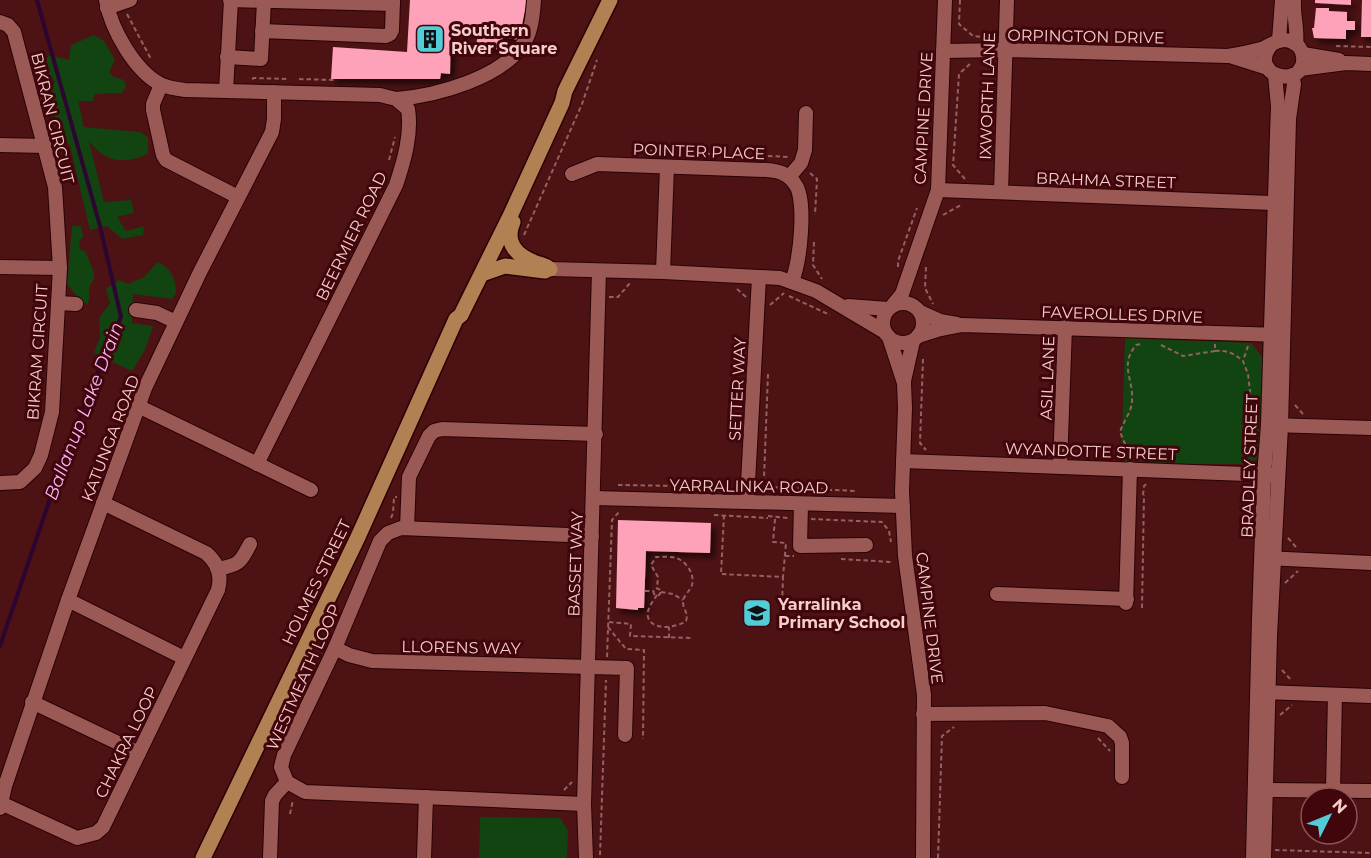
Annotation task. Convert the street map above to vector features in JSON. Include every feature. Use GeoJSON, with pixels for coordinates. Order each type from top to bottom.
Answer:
{"type":"FeatureCollection","features":[{"type":"Feature","properties":{"kind":"main road","name":"HOLMES STREET"},"geometry":{"type":"LineString","coordinates":[[202,858],[358,537],[456,319],[461,315],[482,274],[562,103],[565,91],[610,0]]}},
{"type":"Feature","properties":{"kind":"main road","name":"HOLMES STREET"},"geometry":{"type":"LineString","coordinates":[[456,319],[455,312],[479,259],[557,100],[565,91]]}},
{"type":"Feature","properties":{"kind":"main road"},"geometry":{"type":"LineString","coordinates":[[548,133],[544,159],[517,211],[509,238],[521,255],[550,268]]}},
{"type":"Feature","properties":{"kind":"main road"},"geometry":{"type":"LineString","coordinates":[[482,274],[505,266],[534,271],[546,271],[550,268]]}},
{"type":"Feature","properties":{"kind":"street"},"geometry":{"type":"LineString","coordinates":[[226,91],[231,0],[393,2],[392,30],[386,36],[262,31]]}},
{"type":"Feature","properties":{"kind":"street"},"geometry":{"type":"LineString","coordinates":[[126,1],[106,4],[120,39],[133,59],[146,74],[161,85],[185,90],[380,95],[396,99],[422,97],[461,86],[507,61],[525,41],[533,18],[534,0]]}},
{"type":"Feature","properties":{"kind":"street","name":"CAMPINE DRIVE"},"geometry":{"type":"LineString","coordinates":[[891,307],[902,294],[904,270],[938,190],[945,0]]}},
{"type":"Feature","properties":{"kind":"street","name":"IXWORTH LANE"},"geometry":{"type":"LineString","coordinates":[[1001,192],[1007,0]]}},
{"type":"Feature","properties":{"kind":"street"},"geometry":{"type":"LineString","coordinates":[[1282,0],[1275,43],[1266,56],[1272,72],[1284,77],[1296,72],[1346,63],[1371,64]]}},
{"type":"Feature","properties":{"kind":"street"},"geometry":{"type":"LineString","coordinates":[[1294,0],[1293,16],[1303,62],[1296,72]]}},
{"type":"Feature","properties":{"kind":"street"},"geometry":{"type":"LineString","coordinates":[[227,57],[261,59],[264,1]]}},
{"type":"Feature","properties":{"kind":"street","name":"BIKRAN CIRCUIT"},"geometry":{"type":"LineString","coordinates":[[0,22],[8,25],[14,32],[45,146],[55,187],[60,268]]}},
{"type":"Feature","properties":{"kind":"street"},"geometry":{"type":"LineString","coordinates":[[1275,43],[1288,40],[1299,49],[1346,63]]}},
{"type":"Feature","properties":{"kind":"street","name":"ORPINGTON DRIVE"},"geometry":{"type":"LineString","coordinates":[[943,51],[974,43],[1005,50],[1228,56],[1254,51],[1275,43]]}},
{"type":"Feature","properties":{"kind":"street","name":"ORPINGTON DRIVE"},"geometry":{"type":"LineString","coordinates":[[1228,56],[1272,72]]}},
{"type":"Feature","properties":{"kind":"street","name":"BRADLEY STREET"},"geometry":{"type":"LineString","coordinates":[[1272,72],[1278,106],[1274,203],[1276,335]]}},
{"type":"Feature","properties":{"kind":"street","name":"BRADLEY STREET"},"geometry":{"type":"LineString","coordinates":[[1268,558],[1276,536],[1268,426],[1289,118],[1296,72]]}},
{"type":"Feature","properties":{"kind":"street"},"geometry":{"type":"LineString","coordinates":[[161,85],[153,104],[153,110],[166,160],[238,197]]}},
{"type":"Feature","properties":{"kind":"street","name":"KATUNGA ROAD"},"geometry":{"type":"LineString","coordinates":[[1,805],[5,786],[68,600],[138,406],[176,322],[272,132],[274,92]]}},
{"type":"Feature","properties":{"kind":"street","name":"BEERMIER ROAD"},"geometry":{"type":"LineString","coordinates":[[257,464],[396,185],[410,125],[408,109],[396,99]]}},
{"type":"Feature","properties":{"kind":"street"},"geometry":{"type":"LineString","coordinates":[[792,281],[798,260],[801,198],[796,185],[789,177],[801,164],[805,150],[806,113]]}},
{"type":"Feature","properties":{"kind":"street"},"geometry":{"type":"LineString","coordinates":[[0,145],[45,146]]}},
{"type":"Feature","properties":{"kind":"street","name":"POINTER PLACE"},"geometry":{"type":"LineString","coordinates":[[572,174],[597,164],[766,170],[779,172],[789,177]]}},
{"type":"Feature","properties":{"kind":"street"},"geometry":{"type":"LineString","coordinates":[[663,272],[667,166]]}},
{"type":"Feature","properties":{"kind":"street","name":"BRAHMA STREET"},"geometry":{"type":"LineString","coordinates":[[938,190],[1274,203]]}},
{"type":"Feature","properties":{"kind":"street"},"geometry":{"type":"LineString","coordinates":[[0,267],[60,268]]}},
{"type":"Feature","properties":{"kind":"street","name":"BIKRAM CIRCUIT"},"geometry":{"type":"LineString","coordinates":[[0,483],[20,482],[35,468],[41,455],[52,412],[60,268]]}},
{"type":"Feature","properties":{"kind":"street"},"geometry":{"type":"LineString","coordinates":[[550,268],[759,277],[792,281],[843,306],[900,343],[916,338],[923,323],[918,310],[906,303],[875,309],[843,306]]}},
{"type":"Feature","properties":{"kind":"street","name":"CAMPINE DRIVE"},"geometry":{"type":"LineString","coordinates":[[904,270],[918,310]]}},
{"type":"Feature","properties":{"kind":"street","name":"BASSET WAY"},"geometry":{"type":"LineString","coordinates":[[586,858],[584,804],[599,271]]}},
{"type":"Feature","properties":{"kind":"street","name":"SETTER WAY"},"geometry":{"type":"LineString","coordinates":[[747,502],[764,303],[759,277]]}},
{"type":"Feature","properties":{"kind":"street"},"geometry":{"type":"LineString","coordinates":[[58,303],[76,304]]}},
{"type":"Feature","properties":{"kind":"street"},"geometry":{"type":"LineString","coordinates":[[887,335],[883,320],[891,307]]}},
{"type":"Feature","properties":{"kind":"street"},"geometry":{"type":"LineString","coordinates":[[136,310],[157,313],[176,322]]}},
{"type":"Feature","properties":{"kind":"street","name":"FAVEROLLES DRIVE"},"geometry":{"type":"LineString","coordinates":[[918,310],[940,321],[962,325],[1276,335]]}},
{"type":"Feature","properties":{"kind":"street","name":"FAVEROLLES DRIVE"},"geometry":{"type":"LineString","coordinates":[[916,338],[962,325]]}},
{"type":"Feature","properties":{"kind":"street","name":"ASIL LANE"},"geometry":{"type":"LineString","coordinates":[[1060,466],[1065,327]]}},
{"type":"Feature","properties":{"kind":"street","name":"CAMPINE DRIVE"},"geometry":{"type":"LineString","coordinates":[[887,335],[904,383],[905,556],[924,695],[923,858]]}},
{"type":"Feature","properties":{"kind":"street","name":"CAMPINE DRIVE"},"geometry":{"type":"LineString","coordinates":[[904,383],[916,338]]}},
{"type":"Feature","properties":{"kind":"street"},"geometry":{"type":"LineString","coordinates":[[138,406],[311,490]]}},
{"type":"Feature","properties":{"kind":"street"},"geometry":{"type":"LineString","coordinates":[[1268,426],[1371,428]]}},
{"type":"Feature","properties":{"kind":"street"},"geometry":{"type":"LineString","coordinates":[[407,528],[409,477],[427,440],[434,431],[442,429],[596,434]]}},
{"type":"Feature","properties":{"kind":"street","name":"WYANDOTTE STREET"},"geometry":{"type":"LineString","coordinates":[[903,461],[1060,466],[1133,464],[1271,475]]}},
{"type":"Feature","properties":{"kind":"street"},"geometry":{"type":"LineString","coordinates":[[997,594],[1126,601],[1133,464]]}},
{"type":"Feature","properties":{"kind":"street","name":"BRADLEY STREET"},"geometry":{"type":"LineString","coordinates":[[1253,858],[1261,790],[1264,692],[1270,636],[1268,558],[1271,475]]}},
{"type":"Feature","properties":{"kind":"street","name":"YARRALINKA ROAD"},"geometry":{"type":"LineString","coordinates":[[594,498],[903,506]]}},
{"type":"Feature","properties":{"kind":"street"},"geometry":{"type":"LineString","coordinates":[[102,503],[206,553],[215,560],[218,569],[237,565],[250,544]]}},
{"type":"Feature","properties":{"kind":"street"},"geometry":{"type":"LineString","coordinates":[[801,504],[800,546],[866,545]]}},
{"type":"Feature","properties":{"kind":"street"},"geometry":{"type":"LineString","coordinates":[[388,533],[396,529],[407,528],[592,536]]}},
{"type":"Feature","properties":{"kind":"street","name":"WESTMEATH LOOP"},"geometry":{"type":"LineString","coordinates":[[287,782],[281,767],[285,755],[335,648],[380,541],[388,533]]}},
{"type":"Feature","properties":{"kind":"street"},"geometry":{"type":"LineString","coordinates":[[1268,558],[1371,562]]}},
{"type":"Feature","properties":{"kind":"street","name":"CHAKRA LOOP"},"geometry":{"type":"LineString","coordinates":[[1,805],[77,838],[96,833],[103,827],[218,590],[220,581],[218,569]]}},
{"type":"Feature","properties":{"kind":"street"},"geometry":{"type":"LineString","coordinates":[[68,600],[184,658]]}},
{"type":"Feature","properties":{"kind":"street","name":"LLORENS WAY"},"geometry":{"type":"LineString","coordinates":[[335,648],[349,655],[372,661],[606,667]]}},
{"type":"Feature","properties":{"kind":"street"},"geometry":{"type":"LineString","coordinates":[[606,667],[627,668],[625,735]]}},
{"type":"Feature","properties":{"kind":"street"},"geometry":{"type":"LineString","coordinates":[[1264,692],[1371,696]]}},
{"type":"Feature","properties":{"kind":"street"},"geometry":{"type":"LineString","coordinates":[[1333,786],[1335,694]]}},
{"type":"Feature","properties":{"kind":"street"},"geometry":{"type":"LineString","coordinates":[[33,702],[139,753]]}},
{"type":"Feature","properties":{"kind":"street"},"geometry":{"type":"LineString","coordinates":[[923,714],[1045,713],[1108,726],[1120,737],[1122,743],[1122,777]]}},
{"type":"Feature","properties":{"kind":"street"},"geometry":{"type":"LineString","coordinates":[[270,858],[272,801],[287,782],[305,792],[584,804]]}},
{"type":"Feature","properties":{"kind":"street"},"geometry":{"type":"LineString","coordinates":[[1261,790],[1299,790]]}},
{"type":"Feature","properties":{"kind":"street","name":"BRADLEY STREET"},"geometry":{"type":"LineString","coordinates":[[1261,790],[1270,854]]}},
{"type":"Feature","properties":{"kind":"street"},"geometry":{"type":"LineString","coordinates":[[424,858],[426,796]]}},
{"type":"Feature","properties":{"kind":"path"},"geometry":{"type":"LineString","coordinates":[[904,270],[898,261],[916,208],[944,216],[961,205],[965,178],[953,165],[959,74],[974,60],[974,43],[958,24],[960,0]]}},
{"type":"Feature","properties":{"kind":"path"},"geometry":{"type":"LineString","coordinates":[[126,1],[133,29],[153,63]]}},
{"type":"Feature","properties":{"kind":"path"},"geometry":{"type":"LineString","coordinates":[[974,43],[984,37]]}},
{"type":"Feature","properties":{"kind":"path"},"geometry":{"type":"LineString","coordinates":[[1333,45],[1371,47]]}},
{"type":"Feature","properties":{"kind":"path"},"geometry":{"type":"LineString","coordinates":[[516,250],[528,228],[582,104],[598,56]]}},
{"type":"Feature","properties":{"kind":"path"},"geometry":{"type":"LineString","coordinates":[[249,81],[254,78],[285,78],[293,81],[303,78],[331,79],[339,82]]}},
{"type":"Feature","properties":{"kind":"path"},"geometry":{"type":"LineString","coordinates":[[355,265],[343,259],[388,169],[393,140],[397,133]]}},
{"type":"Feature","properties":{"kind":"path"},"geometry":{"type":"LineString","coordinates":[[649,166],[651,151],[794,157],[817,179],[815,222]]}},
{"type":"Feature","properties":{"kind":"path"},"geometry":{"type":"LineString","coordinates":[[813,307],[824,283],[813,265],[814,232]]}},
{"type":"Feature","properties":{"kind":"path"},"geometry":{"type":"LineString","coordinates":[[926,259],[925,288],[929,300],[937,308]]}},
{"type":"Feature","properties":{"kind":"path"},"geometry":{"type":"LineString","coordinates":[[599,296],[618,297],[632,282],[636,282],[636,271]]}},
{"type":"Feature","properties":{"kind":"path"},"geometry":{"type":"LineString","coordinates":[[736,288],[750,301],[764,303],[783,293],[831,316]]}},
{"type":"Feature","properties":{"kind":"path"},"geometry":{"type":"LineString","coordinates":[[764,303],[770,315]]}},
{"type":"Feature","properties":{"kind":"path"},"geometry":{"type":"LineString","coordinates":[[1215,351],[1216,334]]}},
{"type":"Feature","properties":{"kind":"path"},"geometry":{"type":"LineString","coordinates":[[1243,361],[1250,335]]}},
{"type":"Feature","properties":{"kind":"path"},"geometry":{"type":"LineString","coordinates":[[1133,464],[1120,432],[1132,402],[1127,365],[1130,353],[1136,345],[1143,344]]}},
{"type":"Feature","properties":{"kind":"path"},"geometry":{"type":"LineString","coordinates":[[1156,344],[1163,345],[1183,356],[1223,350],[1243,361],[1248,374],[1250,391],[1248,408],[1268,426]]}},
{"type":"Feature","properties":{"kind":"path"},"geometry":{"type":"LineString","coordinates":[[923,356],[920,443],[926,450],[931,450],[930,462]]}},
{"type":"Feature","properties":{"kind":"path"},"geometry":{"type":"LineString","coordinates":[[768,373],[764,478],[770,487],[768,518]]}},
{"type":"Feature","properties":{"kind":"path"},"geometry":{"type":"LineString","coordinates":[[1291,401],[1305,416],[1308,416]]}},
{"type":"Feature","properties":{"kind":"path"},"geometry":{"type":"LineString","coordinates":[[1142,608],[1144,486],[1151,481]]}},
{"type":"Feature","properties":{"kind":"path"},"geometry":{"type":"LineString","coordinates":[[770,487],[863,491]]}},
{"type":"Feature","properties":{"kind":"path"},"geometry":{"type":"LineString","coordinates":[[1130,495],[1144,495]]}},
{"type":"Feature","properties":{"kind":"path"},"geometry":{"type":"LineString","coordinates":[[388,533],[384,528],[393,513],[394,497],[404,497]]}},
{"type":"Feature","properties":{"kind":"path"},"geometry":{"type":"LineString","coordinates":[[599,858],[612,520],[620,510]]}},
{"type":"Feature","properties":{"kind":"path"},"geometry":{"type":"LineString","coordinates":[[712,515],[882,522],[889,531],[891,542]]}},
{"type":"Feature","properties":{"kind":"path"},"geometry":{"type":"LineString","coordinates":[[724,515],[721,574],[783,577]]}},
{"type":"Feature","properties":{"kind":"path"},"geometry":{"type":"LineString","coordinates":[[775,518],[773,542],[786,543],[781,630]]}},
{"type":"Feature","properties":{"kind":"path"},"geometry":{"type":"LineString","coordinates":[[1276,536],[1285,536],[1297,549],[1304,549],[1302,572],[1299,571],[1285,584]]}},
{"type":"Feature","properties":{"kind":"path"},"geometry":{"type":"LineString","coordinates":[[645,591],[654,591],[657,588],[658,577],[652,568],[653,560],[658,557],[676,558],[686,565],[692,576],[692,585],[683,600]]}},
{"type":"Feature","properties":{"kind":"path"},"geometry":{"type":"LineString","coordinates":[[657,588],[661,592],[673,594],[683,600],[688,617],[686,621],[669,627],[656,624],[648,618],[649,608],[661,592]]}},
{"type":"Feature","properties":{"kind":"path"},"geometry":{"type":"LineString","coordinates":[[654,591],[657,596]]}},
{"type":"Feature","properties":{"kind":"path"},"geometry":{"type":"LineString","coordinates":[[608,622],[631,624],[630,636],[692,638]]}},
{"type":"Feature","properties":{"kind":"path"},"geometry":{"type":"LineString","coordinates":[[669,627],[669,638]]}},
{"type":"Feature","properties":{"kind":"path"},"geometry":{"type":"LineString","coordinates":[[1281,669],[1295,683]]}},
{"type":"Feature","properties":{"kind":"path"},"geometry":{"type":"LineString","coordinates":[[938,858],[942,736],[957,724]]}},
{"type":"Feature","properties":{"kind":"path"},"geometry":{"type":"LineString","coordinates":[[1090,736],[1100,738],[1112,753]]}},
{"type":"Feature","properties":{"kind":"path"},"geometry":{"type":"LineString","coordinates":[[1270,854],[1371,853]]}},
{"type":"Feature","properties":{"kind":"green space"},"geometry":{"type":"Polygon","coordinates":[[[94,35],[104,41],[115,60],[109,72],[114,77],[124,80],[126,86],[122,93],[95,94],[93,101],[78,101],[84,127],[140,132],[148,137],[148,154],[130,160],[115,160],[108,157],[89,141],[104,202],[131,200],[134,213],[117,217],[126,231],[144,226],[143,235],[122,239],[107,226],[90,230],[70,146],[59,131],[49,109],[47,98],[55,82],[43,65],[49,55],[69,60],[71,45],[94,35]]]}},
{"type":"Feature","properties":{"kind":"green space"},"geometry":{"type":"Polygon","coordinates":[[[72,226],[81,226],[83,237],[79,242],[80,249],[85,251],[94,272],[94,280],[89,288],[88,304],[82,302],[67,284],[72,226]]]}},
{"type":"Feature","properties":{"kind":"green space"},"geometry":{"type":"Polygon","coordinates":[[[158,262],[172,274],[176,293],[172,299],[133,294],[132,323],[153,326],[145,350],[132,371],[94,353],[100,337],[99,318],[110,303],[106,289],[119,280],[128,284],[144,277],[158,262]]]}},
{"type":"Feature","properties":{"kind":"green space"},"geometry":{"type":"Polygon","coordinates":[[[1125,338],[1251,343],[1263,358],[1264,373],[1262,443],[1258,458],[1249,464],[1121,464],[1125,338]]]}},
{"type":"Feature","properties":{"kind":"green space"},"geometry":{"type":"Polygon","coordinates":[[[480,817],[560,818],[568,830],[567,858],[479,858],[480,817]]]}},
{"type":"Feature","properties":{"kind":"building","name":"Southern River Square"},"geometry":{"type":"Polygon","coordinates":[[[410,0],[527,0],[519,40],[503,37],[500,50],[476,44],[479,32],[451,25],[450,74],[441,73],[440,79],[331,79],[333,47],[407,52],[410,0]]]}},
{"type":"Feature","properties":{"kind":"building"},"geometry":{"type":"Polygon","coordinates":[[[1315,0],[1351,0],[1351,5],[1315,3],[1315,0]]]}},
{"type":"Feature","properties":{"kind":"building"},"geometry":{"type":"Polygon","coordinates":[[[1362,0],[1371,0],[1371,37],[1361,37],[1362,0]]]}},
{"type":"Feature","properties":{"kind":"building"},"geometry":{"type":"Polygon","coordinates":[[[1316,8],[1347,12],[1347,21],[1355,21],[1355,30],[1346,30],[1346,39],[1314,38],[1312,28],[1314,28],[1316,8]]]}},
{"type":"Feature","properties":{"kind":"building"},"geometry":{"type":"Polygon","coordinates":[[[618,520],[711,523],[710,553],[646,551],[644,608],[638,608],[638,610],[616,608],[618,520]]]}},
{"type":"Feature","properties":{"kind":"waterway","name":"Ballanup Lake Drain"},"geometry":{"type":"LineString","coordinates":[[0,646],[83,408],[121,317],[100,226],[37,0]]}},
{"type":"Feature","properties":{"kind":"place","name":"Southern River Square"},"geometry":{"type":"Point","coordinates":[430,39]}},
{"type":"Feature","properties":{"kind":"place","name":"Yarralinka Primary School"},"geometry":{"type":"Point","coordinates":[757,613]}}]}
